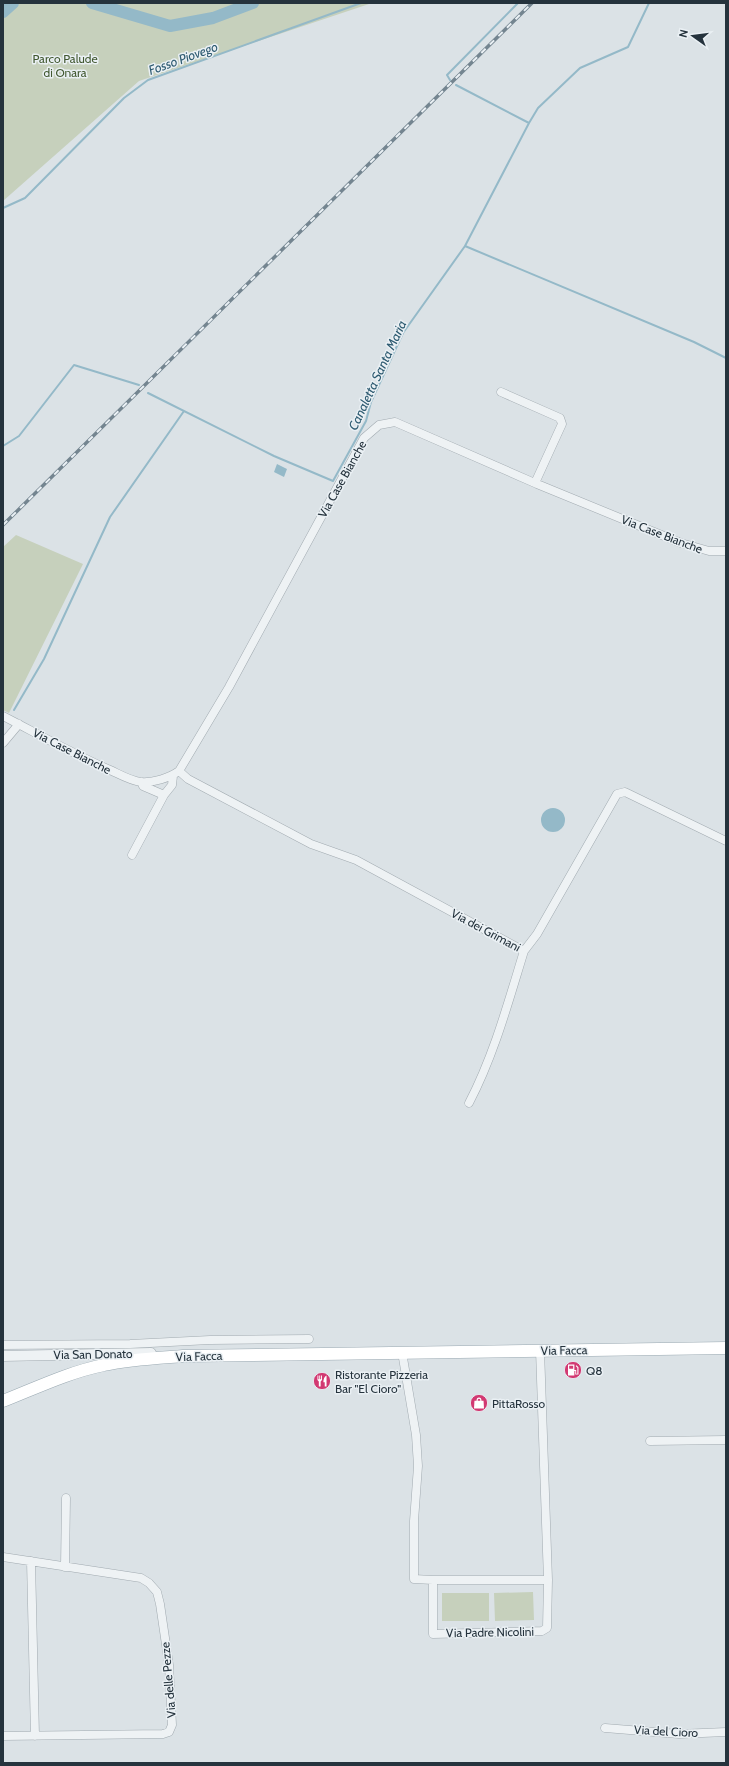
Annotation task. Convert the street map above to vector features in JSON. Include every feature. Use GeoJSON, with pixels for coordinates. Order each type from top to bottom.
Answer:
{"type":"FeatureCollection","features":[{"type":"Feature","properties":{"kind":"main road","name":"Via Facca"},"geometry":{"type":"LineString","coordinates":[[3,1401],[78,1372],[103,1365],[130,1360],[182,1356],[726,1348]]}},
{"type":"Feature","properties":{"kind":"street"},"geometry":{"type":"LineString","coordinates":[[501,392],[560,418],[562,424],[535,483]]}},
{"type":"Feature","properties":{"kind":"street","name":"Via Case Bianche"},"geometry":{"type":"LineString","coordinates":[[132,855],[164,795],[172,785],[176,773],[230,687],[364,438],[379,425],[395,422],[535,483],[681,543],[709,551],[726,551]]}},
{"type":"Feature","properties":{"kind":"street","name":"Via Case Bianche"},"geometry":{"type":"LineString","coordinates":[[3,716],[93,763],[130,779],[141,782],[176,773]]}},
{"type":"Feature","properties":{"kind":"street"},"geometry":{"type":"LineString","coordinates":[[3,743],[19,724]]}},
{"type":"Feature","properties":{"kind":"street","name":"Via dei Grimani"},"geometry":{"type":"LineString","coordinates":[[176,773],[311,844],[356,860],[524,951],[537,934],[617,794],[625,792],[726,841]]}},
{"type":"Feature","properties":{"kind":"street","name":"Via Case Bianche"},"geometry":{"type":"LineString","coordinates":[[141,782],[143,786],[164,795]]}},
{"type":"Feature","properties":{"kind":"street"},"geometry":{"type":"LineString","coordinates":[[469,1103],[481,1081],[502,1025],[524,951]]}},
{"type":"Feature","properties":{"kind":"street"},"geometry":{"type":"LineString","coordinates":[[3,1345],[130,1344],[210,1340],[309,1339]]}},
{"type":"Feature","properties":{"kind":"street","name":"Via Padre Nicolini"},"geometry":{"type":"LineString","coordinates":[[433,1580],[433,1634],[542,1631],[547,1628],[548,1580],[540,1350]]}},
{"type":"Feature","properties":{"kind":"street"},"geometry":{"type":"LineString","coordinates":[[402,1352],[416,1435],[418,1466],[414,1522],[414,1579],[548,1580]]}},
{"type":"Feature","properties":{"kind":"street","name":"Via San Donato"},"geometry":{"type":"LineString","coordinates":[[3,1356],[164,1353],[182,1356]]}},
{"type":"Feature","properties":{"kind":"street"},"geometry":{"type":"LineString","coordinates":[[650,1441],[726,1440]]}},
{"type":"Feature","properties":{"kind":"street"},"geometry":{"type":"LineString","coordinates":[[65,1567],[66,1498]]}},
{"type":"Feature","properties":{"kind":"street","name":"Via delle Pezze"},"geometry":{"type":"LineString","coordinates":[[3,1557],[141,1578],[150,1582],[157,1592],[169,1666],[172,1725],[169,1732],[163,1734],[3,1736]]}},
{"type":"Feature","properties":{"kind":"street"},"geometry":{"type":"LineString","coordinates":[[31,1561],[35,1736]]}},
{"type":"Feature","properties":{"kind":"street","name":"Via del Cioro"},"geometry":{"type":"LineString","coordinates":[[605,1728],[679,1734],[726,1732]]}},
{"type":"Feature","properties":{"kind":"green space","name":"Parco Palude di Onara"},"geometry":{"type":"Polygon","coordinates":[[[3,3],[372,3],[139,81],[3,201],[3,3]]]}},
{"type":"Feature","properties":{"kind":"green space"},"geometry":{"type":"Polygon","coordinates":[[[16,535],[83,564],[9,713],[3,710],[3,547],[16,535]]]}},
{"type":"Feature","properties":{"kind":"green space"},"geometry":{"type":"Polygon","coordinates":[[[533,1592],[534,1620],[495,1621],[494,1593],[533,1592]]]}},
{"type":"Feature","properties":{"kind":"green space"},"geometry":{"type":"Polygon","coordinates":[[[442,1593],[489,1593],[489,1621],[442,1621],[442,1593]]]}},
{"type":"Feature","properties":{"kind":"water"},"geometry":{"type":"Polygon","coordinates":[[[277,464],[287,469],[284,477],[274,472],[277,464]]]}},
{"type":"Feature","properties":{"kind":"water"},"geometry":{"type":"Polygon","coordinates":[[[553,808],[558,809],[564,815],[564,825],[558,831],[553,832],[548,831],[542,825],[541,820],[542,815],[548,809],[553,808]]]}},
{"type":"Feature","properties":{"kind":"waterway"},"geometry":{"type":"LineString","coordinates":[[3,12],[13,3]]}},
{"type":"Feature","properties":{"kind":"waterway"},"geometry":{"type":"LineString","coordinates":[[92,3],[170,26],[213,18],[253,3]]}},
{"type":"Feature","properties":{"kind":"waterway","name":"Fosso Piovego"},"geometry":{"type":"LineString","coordinates":[[3,208],[25,198],[124,98],[148,80],[361,3]]}},
{"type":"Feature","properties":{"kind":"waterway","name":"Fosso Piovego"},"geometry":{"type":"LineString","coordinates":[[450,80],[447,75],[518,3]]}},
{"type":"Feature","properties":{"kind":"waterway","name":"Fosso Piovego"},"geometry":{"type":"LineString","coordinates":[[456,85],[529,123],[538,108],[580,68],[628,47],[649,3]]}},
{"type":"Feature","properties":{"kind":"waterway"},"geometry":{"type":"LineString","coordinates":[[465,246],[529,123]]}},
{"type":"Feature","properties":{"kind":"waterway","name":"Canaletta Santa Maria"},"geometry":{"type":"LineString","coordinates":[[148,393],[274,456],[333,481],[366,421],[371,402],[403,333],[465,246],[694,342],[726,358]]}},
{"type":"Feature","properties":{"kind":"waterway","name":"Canaletta Santa Maria"},"geometry":{"type":"LineString","coordinates":[[3,446],[19,436],[74,365],[139,385]]}},
{"type":"Feature","properties":{"kind":"waterway"},"geometry":{"type":"LineString","coordinates":[[14,710],[44,659],[110,517],[184,411]]}},
{"type":"Feature","properties":{"kind":"railway"},"geometry":{"type":"LineString","coordinates":[[3,525],[532,3]]}},
{"type":"Feature","properties":{"kind":"place","name":"Q8"},"geometry":{"type":"Point","coordinates":[573,1370]}},
{"type":"Feature","properties":{"kind":"place","name":"Ristorante Pizzeria Bar \"El Cioro\""},"geometry":{"type":"Point","coordinates":[322,1381]}},
{"type":"Feature","properties":{"kind":"place","name":"PittaRosso"},"geometry":{"type":"Point","coordinates":[479,1403]}}]}
